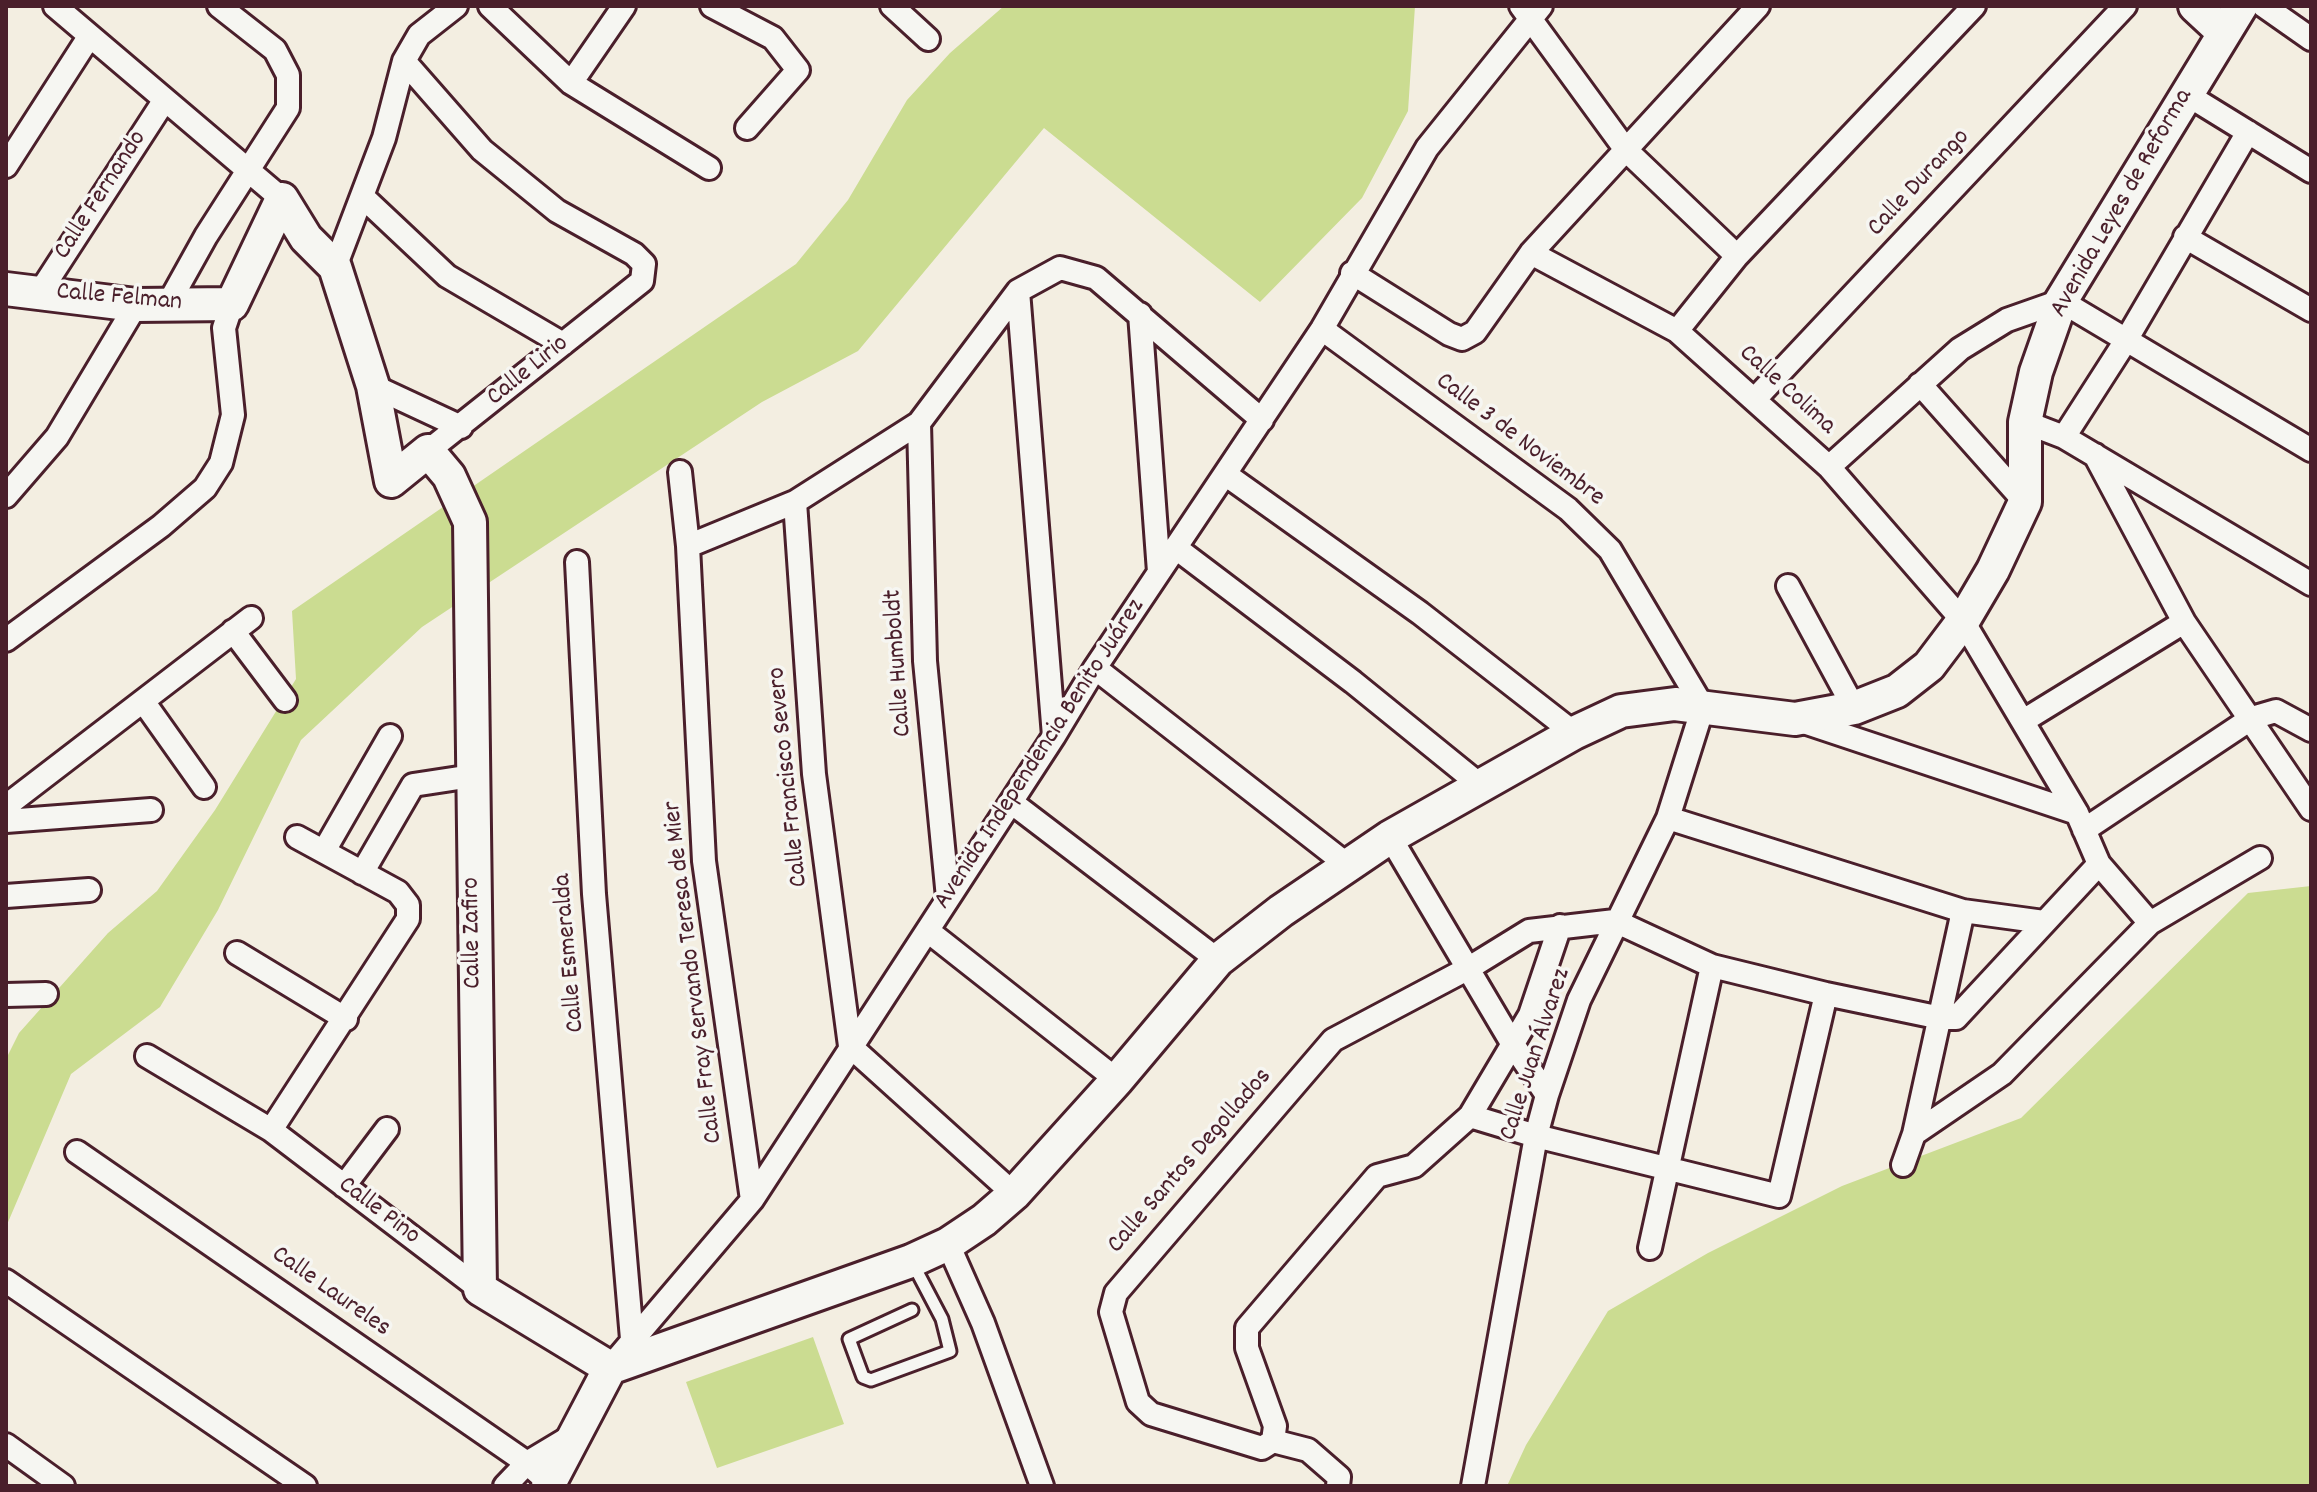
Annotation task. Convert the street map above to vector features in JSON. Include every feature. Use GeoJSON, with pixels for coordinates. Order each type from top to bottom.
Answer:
{"type":"FeatureCollection","features":[{"type":"Feature","properties":{"kind":"street"},"geometry":{"type":"LineString","coordinates":[[167,306],[288,108],[288,75],[275,50],[219,6]]}},
{"type":"Feature","properties":{"kind":"street"},"geometry":{"type":"LineString","coordinates":[[335,267],[384,138],[404,61],[419,35],[456,6]]}},
{"type":"Feature","properties":{"kind":"street"},"geometry":{"type":"LineString","coordinates":[[490,6],[571,83],[709,168]]}},
{"type":"Feature","properties":{"kind":"street"},"geometry":{"type":"LineString","coordinates":[[571,83],[624,6]]}},
{"type":"Feature","properties":{"kind":"street"},"geometry":{"type":"LineString","coordinates":[[712,6],[738,11],[773,38],[798,70],[747,128]]}},
{"type":"Feature","properties":{"kind":"street"},"geometry":{"type":"LineString","coordinates":[[892,6],[928,39]]}},
{"type":"Feature","properties":{"kind":"street"},"geometry":{"type":"LineString","coordinates":[[1352,273],[1449,334],[1462,339],[1475,332],[1531,253],[1758,6]]}},
{"type":"Feature","properties":{"kind":"street"},"geometry":{"type":"LineString","coordinates":[[1677,331],[1737,256],[1974,6]]}},
{"type":"Feature","properties":{"kind":"street","name":"Calle Durango"},"geometry":{"type":"LineString","coordinates":[[1755,399],[2125,6]]}},
{"type":"Feature","properties":{"kind":"street"},"geometry":{"type":"LineString","coordinates":[[2195,6],[2232,19]]}},
{"type":"Feature","properties":{"kind":"street"},"geometry":{"type":"LineString","coordinates":[[2264,6],[2311,39]]}},
{"type":"Feature","properties":{"kind":"street"},"geometry":{"type":"LineString","coordinates":[[60,8],[89,37],[282,199],[306,238],[335,267],[373,386],[461,427]]}},
{"type":"Feature","properties":{"kind":"street"},"geometry":{"type":"LineString","coordinates":[[1530,10],[1626,150],[1737,256]]}},
{"type":"Feature","properties":{"kind":"street","name":"Avenida Independencia Benito Juárez"},"geometry":{"type":"LineString","coordinates":[[545,1479],[610,1368],[752,1200],[1095,668],[1322,329],[1427,148],[1530,10]]}},
{"type":"Feature","properties":{"kind":"street","name":"Avenida Leyes de Reforma"},"geometry":{"type":"LineString","coordinates":[[2025,502],[2025,422],[2036,372],[2061,301],[2232,19]]}},
{"type":"Feature","properties":{"kind":"street"},"geometry":{"type":"LineString","coordinates":[[6,166],[89,37]]}},
{"type":"Feature","properties":{"kind":"street","name":"Calle Lirio"},"geometry":{"type":"LineString","coordinates":[[373,386],[391,481],[642,281],[644,264],[634,254],[557,211],[482,150],[404,61]]}},
{"type":"Feature","properties":{"kind":"street"},"geometry":{"type":"LineString","coordinates":[[2186,94],[2311,171]]}},
{"type":"Feature","properties":{"kind":"street","name":"Calle Fernando"},"geometry":{"type":"LineString","coordinates":[[40,292],[164,101]]}},
{"type":"Feature","properties":{"kind":"street"},"geometry":{"type":"LineString","coordinates":[[2064,437],[2125,342],[2248,132]]}},
{"type":"Feature","properties":{"kind":"street"},"geometry":{"type":"LineString","coordinates":[[363,197],[447,276],[563,344]]}},
{"type":"Feature","properties":{"kind":"street"},"geometry":{"type":"LineString","coordinates":[[6,640],[161,526],[205,488],[221,463],[233,415],[224,328],[232,304],[282,199]]}},
{"type":"Feature","properties":{"kind":"street"},"geometry":{"type":"LineString","coordinates":[[2185,237],[2311,310]]}},
{"type":"Feature","properties":{"kind":"street","name":"Calle Colima"},"geometry":{"type":"LineString","coordinates":[[1531,253],[1677,331],[1829,467],[1963,621],[2081,821],[2099,864],[2150,923]]}},
{"type":"Feature","properties":{"kind":"street"},"geometry":{"type":"LineString","coordinates":[[688,546],[795,502],[919,423],[1018,291],[1060,268],[1096,278],[1262,420]]}},
{"type":"Feature","properties":{"kind":"street","name":"Calle Felman"},"geometry":{"type":"LineString","coordinates":[[6,289],[136,305],[232,304]]}},
{"type":"Feature","properties":{"kind":"street"},"geometry":{"type":"LineString","coordinates":[[1018,291],[1054,736]]}},
{"type":"Feature","properties":{"kind":"street"},"geometry":{"type":"LineString","coordinates":[[1829,467],[1960,349],[2007,320],[2061,301],[2125,342],[2311,450]]}},
{"type":"Feature","properties":{"kind":"street"},"geometry":{"type":"LineString","coordinates":[[6,496],[57,437],[136,305]]}},
{"type":"Feature","properties":{"kind":"street"},"geometry":{"type":"LineString","coordinates":[[1140,314],[1159,572]]}},
{"type":"Feature","properties":{"kind":"street","name":"Calle 3 de Noviembre"},"geometry":{"type":"LineString","coordinates":[[1322,329],[1568,509],[1610,550],[1703,707]]}},
{"type":"Feature","properties":{"kind":"street"},"geometry":{"type":"LineString","coordinates":[[1795,719],[1854,708],[1897,691],[1929,666],[1963,621],[1993,570],[2025,502],[1920,384]]}},
{"type":"Feature","properties":{"kind":"street"},"geometry":{"type":"LineString","coordinates":[[2025,422],[2064,437],[2311,584]]}},
{"type":"Feature","properties":{"kind":"street","name":"Calle Humboldt"},"geometry":{"type":"LineString","coordinates":[[919,423],[925,661],[948,898]]}},
{"type":"Feature","properties":{"kind":"street","name":"Calle Zafiro"},"geometry":{"type":"LineString","coordinates":[[428,451],[449,476],[470,522],[480,1289]]}},
{"type":"Feature","properties":{"kind":"street"},"geometry":{"type":"LineString","coordinates":[[2095,455],[2184,622],[2311,809]]}},
{"type":"Feature","properties":{"kind":"street","name":"Calle Fray Servando Teresa de Mier"},"geometry":{"type":"LineString","coordinates":[[680,472],[688,546],[704,861],[752,1200]]}},
{"type":"Feature","properties":{"kind":"street"},"geometry":{"type":"LineString","coordinates":[[1225,474],[1420,613],[1574,733]]}},
{"type":"Feature","properties":{"kind":"street","name":"Calle Francisco Severo"},"geometry":{"type":"LineString","coordinates":[[795,502],[814,774],[850,1046]]}},
{"type":"Feature","properties":{"kind":"street"},"geometry":{"type":"LineString","coordinates":[[1176,548],[1353,682],[1480,785]]}},
{"type":"Feature","properties":{"kind":"street","name":"Calle Esmeralda"},"geometry":{"type":"LineString","coordinates":[[577,562],[594,894],[632,1339]]}},
{"type":"Feature","properties":{"kind":"street"},"geometry":{"type":"LineString","coordinates":[[1788,586],[1854,708]]}},
{"type":"Feature","properties":{"kind":"street"},"geometry":{"type":"LineString","coordinates":[[6,806],[251,618]]}},
{"type":"Feature","properties":{"kind":"street"},"geometry":{"type":"LineString","coordinates":[[2023,721],[2184,622]]}},
{"type":"Feature","properties":{"kind":"street"},"geometry":{"type":"LineString","coordinates":[[233,631],[285,700]]}},
{"type":"Feature","properties":{"kind":"street"},"geometry":{"type":"LineString","coordinates":[[1095,668],[1350,867]]}},
{"type":"Feature","properties":{"kind":"street"},"geometry":{"type":"LineString","coordinates":[[143,701],[204,787]]}},
{"type":"Feature","properties":{"kind":"street"},"geometry":{"type":"LineString","coordinates":[[610,1368],[911,1261],[948,1244],[984,1220],[1014,1194],[1117,1080],[1218,960],[1281,911],[1390,837],[1574,733],[1621,711],[1675,704],[1795,719],[2081,821],[2252,718],[2276,711],[2311,730]]}},
{"type":"Feature","properties":{"kind":"street","name":"Calle Juan Álvarez"},"geometry":{"type":"LineString","coordinates":[[1473,1486],[1536,1136],[1547,1095],[1579,1000],[1668,818],[1703,707]]}},
{"type":"Feature","properties":{"kind":"street"},"geometry":{"type":"LineString","coordinates":[[324,851],[390,736]]}},
{"type":"Feature","properties":{"kind":"street"},"geometry":{"type":"LineString","coordinates":[[362,873],[413,785],[472,776]]}},
{"type":"Feature","properties":{"kind":"street"},"geometry":{"type":"LineString","coordinates":[[1011,802],[1218,960]]}},
{"type":"Feature","properties":{"kind":"street"},"geometry":{"type":"LineString","coordinates":[[6,821],[151,810]]}},
{"type":"Feature","properties":{"kind":"street"},"geometry":{"type":"LineString","coordinates":[[1668,818],[1963,911],[2044,922]]}},
{"type":"Feature","properties":{"kind":"street"},"geometry":{"type":"LineString","coordinates":[[271,1130],[346,1019],[408,919],[408,905],[398,892],[297,837]]}},
{"type":"Feature","properties":{"kind":"street"},"geometry":{"type":"LineString","coordinates":[[1390,837],[1512,1043],[1547,1095]]}},
{"type":"Feature","properties":{"kind":"street"},"geometry":{"type":"LineString","coordinates":[[1914,1134],[2002,1074],[2150,923],[2260,858]]}},
{"type":"Feature","properties":{"kind":"street"},"geometry":{"type":"LineString","coordinates":[[1615,921],[1712,966],[1826,994],[1941,1018],[1956,1018],[2099,864]]}},
{"type":"Feature","properties":{"kind":"street"},"geometry":{"type":"LineString","coordinates":[[6,896],[89,890]]}},
{"type":"Feature","properties":{"kind":"street"},"geometry":{"type":"LineString","coordinates":[[1903,1165],[1914,1134],[1963,911]]}},
{"type":"Feature","properties":{"kind":"street","name":"Calle Santos Degollados"},"geometry":{"type":"LineString","coordinates":[[1338,1486],[1339,1477],[1308,1450],[1273,1441],[1262,1448],[1151,1414],[1138,1402],[1111,1312],[1111,1302],[1333,1040],[1469,968],[1529,931],[1615,921]]}},
{"type":"Feature","properties":{"kind":"street"},"geometry":{"type":"LineString","coordinates":[[1273,1441],[1275,1426],[1247,1348],[1247,1328],[1377,1176],[1414,1166],[1470,1116],[1530,1015],[1560,926]]}},
{"type":"Feature","properties":{"kind":"street"},"geometry":{"type":"LineString","coordinates":[[928,931],[1117,1080]]}},
{"type":"Feature","properties":{"kind":"street"},"geometry":{"type":"LineString","coordinates":[[237,953],[346,1019]]}},
{"type":"Feature","properties":{"kind":"street"},"geometry":{"type":"LineString","coordinates":[[1650,1248],[1712,966]]}},
{"type":"Feature","properties":{"kind":"street"},"geometry":{"type":"LineString","coordinates":[[6,995],[46,994]]}},
{"type":"Feature","properties":{"kind":"street"},"geometry":{"type":"LineString","coordinates":[[1470,1116],[1536,1136],[1779,1196],[1826,994]]}},
{"type":"Feature","properties":{"kind":"street"},"geometry":{"type":"LineString","coordinates":[[850,1046],[1014,1194]]}},
{"type":"Feature","properties":{"kind":"street","name":"Calle Pino"},"geometry":{"type":"LineString","coordinates":[[147,1056],[271,1130],[480,1289],[610,1368]]}},
{"type":"Feature","properties":{"kind":"street"},"geometry":{"type":"LineString","coordinates":[[344,1186],[387,1129]]}},
{"type":"Feature","properties":{"kind":"street","name":"Calle Laureles"},"geometry":{"type":"LineString","coordinates":[[77,1152],[545,1479]]}},
{"type":"Feature","properties":{"kind":"street"},"geometry":{"type":"LineString","coordinates":[[948,1244],[983,1323],[1042,1486]]}},
{"type":"Feature","properties":{"kind":"street"},"geometry":{"type":"LineString","coordinates":[[6,1281],[305,1486]]}},
{"type":"Feature","properties":{"kind":"street"},"geometry":{"type":"LineString","coordinates":[[6,1445],[63,1486]]}},
{"type":"Feature","properties":{"kind":"street"},"geometry":{"type":"LineString","coordinates":[[505,1486],[545,1479]]}},
{"type":"Feature","properties":{"kind":"lane"},"geometry":{"type":"LineString","coordinates":[[911,1261],[942,1319],[950,1351],[871,1380],[863,1377],[849,1339],[912,1310]]}},
{"type":"Feature","properties":{"kind":"green space"},"geometry":{"type":"Polygon","coordinates":[[[1004,6],[1415,6],[1408,111],[1362,198],[1260,302],[1044,128],[858,351],[762,402],[422,627],[301,740],[218,910],[160,1007],[71,1074],[6,1227],[6,1059],[19,1033],[108,933],[157,891],[215,810],[296,679],[292,611],[796,264],[848,200],[907,100],[950,53],[1004,6]]]}},
{"type":"Feature","properties":{"kind":"green space"},"geometry":{"type":"Polygon","coordinates":[[[2311,886],[2311,1486],[1507,1486],[1526,1445],[1608,1311],[1708,1253],[1842,1186],[2021,1118],[2248,893],[2311,886]]]}},
{"type":"Feature","properties":{"kind":"green space"},"geometry":{"type":"Polygon","coordinates":[[[813,1337],[844,1424],[717,1468],[686,1382],[813,1337]]]}}]}
